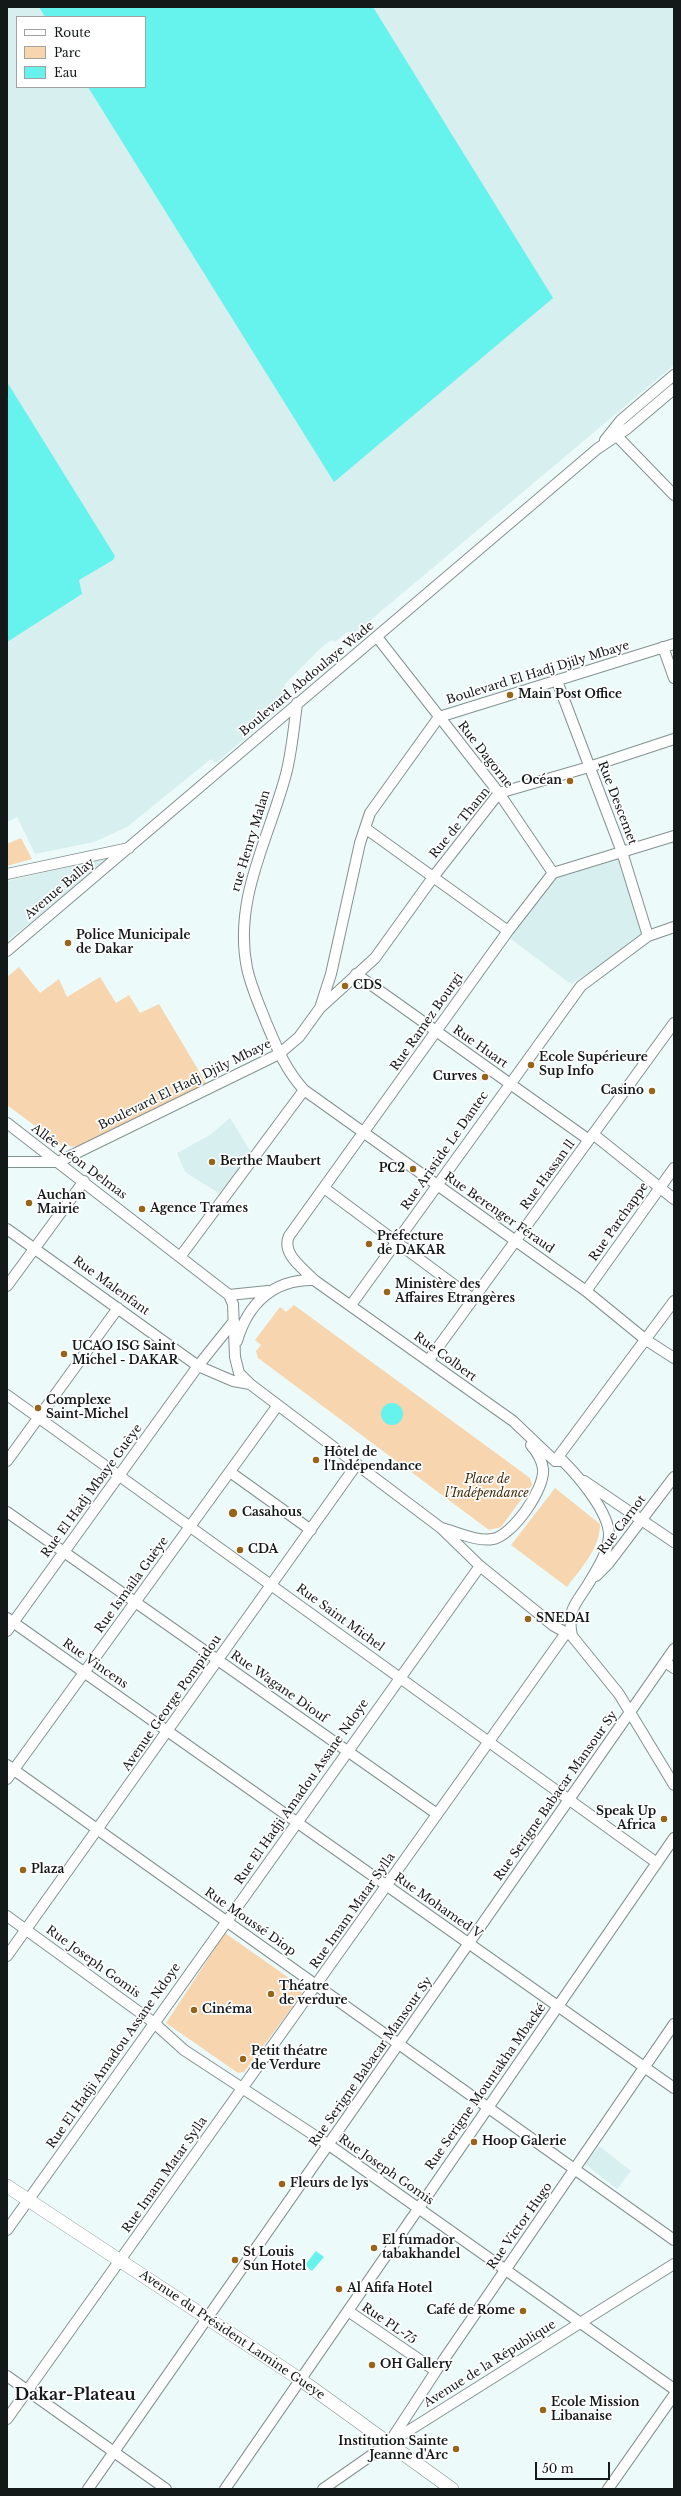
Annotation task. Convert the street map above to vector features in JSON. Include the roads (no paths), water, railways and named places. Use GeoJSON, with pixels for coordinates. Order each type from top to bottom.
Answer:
{"type":"FeatureCollection","features":[{"type":"Feature","properties":{"kind":"main road","name":"Avenue du Président Lamine Gueye"},"geometry":{"type":"LineString","coordinates":[[7,2186],[301,2380],[452,2489]]}},
{"type":"Feature","properties":{"kind":"street","name":"Boulevard Abdoulaye Wade"},"geometry":{"type":"LineString","coordinates":[[614,434],[621,420],[674,375]]}},
{"type":"Feature","properties":{"kind":"street","name":"Boulevard Abdoulaye Wade"},"geometry":{"type":"LineString","coordinates":[[7,874],[131,848],[297,702],[377,637],[614,434],[674,389]]}},
{"type":"Feature","properties":{"kind":"street"},"geometry":{"type":"LineString","coordinates":[[614,434],[674,495]]}},
{"type":"Feature","properties":{"kind":"street","name":"Rue Dagorne"},"geometry":{"type":"LineString","coordinates":[[377,637],[498,793],[553,873]]}},
{"type":"Feature","properties":{"kind":"street","name":"Boulevard El Hadj Djily Mbaye"},"geometry":{"type":"LineString","coordinates":[[7,1162],[58,1162],[279,1054],[299,1038],[320,1008],[331,974],[364,828],[370,813],[439,717],[674,644]]}},
{"type":"Feature","properties":{"kind":"street"},"geometry":{"type":"LineString","coordinates":[[663,647],[674,678]]}},
{"type":"Feature","properties":{"kind":"street","name":"Rue Descemet"},"geometry":{"type":"LineString","coordinates":[[557,680],[622,852],[648,936]]}},
{"type":"Feature","properties":{"kind":"street","name":"rue Henry Malan"},"geometry":{"type":"LineString","coordinates":[[290,1075],[279,1054],[253,991],[247,968],[243,938],[244,915],[251,879],[286,774],[297,702]]}},
{"type":"Feature","properties":{"kind":"street","name":"Rue de Thann"},"geometry":{"type":"LineString","coordinates":[[320,1008],[375,958],[434,876],[498,793],[589,767],[674,739]]}},
{"type":"Feature","properties":{"kind":"street"},"geometry":{"type":"LineString","coordinates":[[364,828],[434,876],[508,931]]}},
{"type":"Feature","properties":{"kind":"street"},"geometry":{"type":"LineString","coordinates":[[553,873],[674,836]]}},
{"type":"Feature","properties":{"kind":"street","name":"Avenue Ballay"},"geometry":{"type":"LineString","coordinates":[[7,951],[131,848]]}},
{"type":"Feature","properties":{"kind":"street","name":"Rue Ramez Bourgi"},"geometry":{"type":"LineString","coordinates":[[314,1280],[288,1253],[286,1246],[289,1236],[437,1032],[508,931],[553,873]]}},
{"type":"Feature","properties":{"kind":"street","name":"Rue Aristide Le Dantec"},"geometry":{"type":"LineString","coordinates":[[351,1305],[509,1083],[581,986],[648,936],[674,927]]}},
{"type":"Feature","properties":{"kind":"street","name":"Rue Huart"},"geometry":{"type":"LineString","coordinates":[[356,974],[509,1083],[591,1137],[660,1187],[674,1199]]}},
{"type":"Feature","properties":{"kind":"street","name":"Rue Hassan ll"},"geometry":{"type":"LineString","coordinates":[[428,1361],[674,1023]]}},
{"type":"Feature","properties":{"kind":"street","name":"Rue Berenger Féraud"},"geometry":{"type":"LineString","coordinates":[[290,1075],[304,1090],[586,1291],[646,1340],[674,1358]]}},
{"type":"Feature","properties":{"kind":"street"},"geometry":{"type":"LineString","coordinates":[[180,1257],[304,1090]]}},
{"type":"Feature","properties":{"kind":"street","name":"Allée Léon Delmas"},"geometry":{"type":"LineString","coordinates":[[7,1123],[84,1181],[229,1295]]}},
{"type":"Feature","properties":{"kind":"street","name":"Rue Parchappe"},"geometry":{"type":"LineString","coordinates":[[586,1291],[674,1168]]}},
{"type":"Feature","properties":{"kind":"street"},"geometry":{"type":"LineString","coordinates":[[7,1286],[34,1246],[84,1181]]}},
{"type":"Feature","properties":{"kind":"street"},"geometry":{"type":"LineString","coordinates":[[324,1188],[473,1299]]}},
{"type":"Feature","properties":{"kind":"street","name":"Rue Malenfant"},"geometry":{"type":"LineString","coordinates":[[7,1229],[34,1246],[198,1366],[234,1381],[250,1384]]}},
{"type":"Feature","properties":{"kind":"street"},"geometry":{"type":"LineString","coordinates":[[235,1347],[243,1324],[268,1292],[286,1282],[314,1280]]}},
{"type":"Feature","properties":{"kind":"street","name":"Rue Colbert"},"geometry":{"type":"LineString","coordinates":[[314,1280],[513,1421],[555,1461],[563,1461],[579,1478]]}},
{"type":"Feature","properties":{"kind":"street"},"geometry":{"type":"LineString","coordinates":[[268,1292],[229,1295],[233,1304],[237,1367],[250,1384],[441,1528],[480,1566],[554,1626],[569,1635],[619,1694],[674,1785]]}},
{"type":"Feature","properties":{"kind":"street"},"geometry":{"type":"LineString","coordinates":[[555,1461],[674,1301]]}},
{"type":"Feature","properties":{"kind":"street"},"geometry":{"type":"LineString","coordinates":[[7,1461],[118,1308]]}},
{"type":"Feature","properties":{"kind":"street","name":"Rue El Hadj Mbaye Guèye"},"geometry":{"type":"LineString","coordinates":[[9,1624],[64,1552],[198,1366],[234,1321]]}},
{"type":"Feature","properties":{"kind":"street","name":"Rue Saint Michel"},"geometry":{"type":"LineString","coordinates":[[7,1395],[657,1862]]}},
{"type":"Feature","properties":{"kind":"street","name":"Rue Ismaila Guèye"},"geometry":{"type":"LineString","coordinates":[[7,1779],[10,1768],[84,1673],[278,1405]]}},
{"type":"Feature","properties":{"kind":"street"},"geometry":{"type":"LineString","coordinates":[[441,1528],[482,1539],[493,1539],[514,1525],[535,1496],[542,1480],[543,1470],[541,1459],[513,1421]]}},
{"type":"Feature","properties":{"kind":"street","name":"Avenue George Pompidou"},"geometry":{"type":"LineString","coordinates":[[7,1956],[357,1464]]}},
{"type":"Feature","properties":{"kind":"street"},"geometry":{"type":"LineString","coordinates":[[230,1472],[311,1530]]}},
{"type":"Feature","properties":{"kind":"street","name":"Rue Carnot"},"geometry":{"type":"LineString","coordinates":[[587,1585],[608,1564],[674,1477]]}},
{"type":"Feature","properties":{"kind":"street"},"geometry":{"type":"LineString","coordinates":[[579,1478],[674,1542]]}},
{"type":"Feature","properties":{"kind":"street"},"geometry":{"type":"LineString","coordinates":[[569,1635],[569,1621],[573,1606],[604,1557],[609,1534],[604,1517],[579,1478]]}},
{"type":"Feature","properties":{"kind":"street","name":"Rue Wagane Diouf"},"geometry":{"type":"LineString","coordinates":[[7,1512],[437,1814]]}},
{"type":"Feature","properties":{"kind":"street","name":"Rue El Hadji Amadou Assane Ndoye"},"geometry":{"type":"LineString","coordinates":[[7,2230],[153,2022],[480,1566]]}},
{"type":"Feature","properties":{"kind":"street","name":"Rue Vincens"},"geometry":{"type":"LineString","coordinates":[[9,1624],[84,1673],[167,1731]]}},
{"type":"Feature","properties":{"kind":"street","name":"Rue Imam Matar Sylla"},"geometry":{"type":"LineString","coordinates":[[7,2419],[437,1814],[569,1635]]}},
{"type":"Feature","properties":{"kind":"street","name":"Rue Serigne Babacar Mansour Sy"},"geometry":{"type":"LineString","coordinates":[[88,2489],[400,2044],[674,1649]]}},
{"type":"Feature","properties":{"kind":"street"},"geometry":{"type":"LineString","coordinates":[[665,1662],[674,1668]]}},
{"type":"Feature","properties":{"kind":"street","name":"Rue Mohamed V"},"geometry":{"type":"LineString","coordinates":[[167,1731],[674,2088]]}},
{"type":"Feature","properties":{"kind":"street","name":"Rue Moussé Diop"},"geometry":{"type":"LineString","coordinates":[[10,1768],[674,2240]]}},
{"type":"Feature","properties":{"kind":"street","name":"Rue Serigne Mountakha Mbacké"},"geometry":{"type":"LineString","coordinates":[[225,2489],[674,1838]]}},
{"type":"Feature","properties":{"kind":"street","name":"Rue Joseph Gomis"},"geometry":{"type":"LineString","coordinates":[[7,1916],[153,2022],[184,2050],[329,2145],[505,2270],[582,2322],[674,2389]]}},
{"type":"Feature","properties":{"kind":"street","name":"Rue Victor Hugo"},"geometry":{"type":"LineString","coordinates":[[389,2443],[436,2371],[674,2024]]}},
{"type":"Feature","properties":{"kind":"street","name":"Avenue de la République"},"geometry":{"type":"LineString","coordinates":[[323,2489],[389,2443],[674,2264]]}},
{"type":"Feature","properties":{"kind":"street","name":"Rue PL-75"},"geometry":{"type":"LineString","coordinates":[[348,2311],[436,2371]]}},
{"type":"Feature","properties":{"kind":"street"},"geometry":{"type":"LineString","coordinates":[[7,2376],[166,2489]]}},
{"type":"Feature","properties":{"kind":"street"},"geometry":{"type":"LineString","coordinates":[[608,2489],[674,2395]]}},
{"type":"Feature","properties":{"kind":"water"},"geometry":{"type":"Polygon","coordinates":[[[39,7],[373,7],[553,298],[334,482],[89,88],[146,88],[146,16],[44,16],[39,7]]]}},
{"type":"Feature","properties":{"kind":"water"},"geometry":{"type":"Polygon","coordinates":[[[7,382],[115,556],[113,560],[79,580],[82,594],[7,642],[7,382]]]}},
{"type":"Feature","properties":{"kind":"water"},"geometry":{"type":"Polygon","coordinates":[[[392,1403],[400,1406],[403,1414],[400,1422],[392,1425],[384,1422],[381,1414],[384,1406],[392,1403]]]}},
{"type":"Feature","properties":{"kind":"water"},"geometry":{"type":"Polygon","coordinates":[[[316,2251],[324,2257],[312,2271],[305,2265],[316,2251]]]}},
{"type":"Feature","properties":{"kind":"place","name":"Main Post Office"},"geometry":{"type":"Point","coordinates":[510,695]}},
{"type":"Feature","properties":{"kind":"place","name":"Océan"},"geometry":{"type":"Point","coordinates":[570,781]}},
{"type":"Feature","properties":{"kind":"place","name":"Police Municipale de Dakar"},"geometry":{"type":"Point","coordinates":[68,943]}},
{"type":"Feature","properties":{"kind":"place","name":"CDS"},"geometry":{"type":"Point","coordinates":[345,986]}},
{"type":"Feature","properties":{"kind":"place","name":"Ecole Supérieure Sup Info"},"geometry":{"type":"Point","coordinates":[531,1065]}},
{"type":"Feature","properties":{"kind":"place","name":"Curves"},"geometry":{"type":"Point","coordinates":[485,1077]}},
{"type":"Feature","properties":{"kind":"place","name":"Casino"},"geometry":{"type":"Point","coordinates":[652,1091]}},
{"type":"Feature","properties":{"kind":"place","name":"Berthe Maubert"},"geometry":{"type":"Point","coordinates":[212,1162]}},
{"type":"Feature","properties":{"kind":"place","name":"PC2"},"geometry":{"type":"Point","coordinates":[413,1169]}},
{"type":"Feature","properties":{"kind":"place","name":"Auchan Mairie"},"geometry":{"type":"Point","coordinates":[29,1203]}},
{"type":"Feature","properties":{"kind":"place","name":"Agence Trames"},"geometry":{"type":"Point","coordinates":[142,1209]}},
{"type":"Feature","properties":{"kind":"place","name":"Préfecture de DAKAR"},"geometry":{"type":"Point","coordinates":[369,1244]}},
{"type":"Feature","properties":{"kind":"place","name":"Ministère des Affaires Etrangères"},"geometry":{"type":"Point","coordinates":[387,1292]}},
{"type":"Feature","properties":{"kind":"place","name":"UCAO ISG Saint Michel - DAKAR"},"geometry":{"type":"Point","coordinates":[64,1354]}},
{"type":"Feature","properties":{"kind":"place","name":"Complexe Saint-Michel"},"geometry":{"type":"Point","coordinates":[38,1408]}},
{"type":"Feature","properties":{"kind":"place","name":"Hôtel de l'Indépendance"},"geometry":{"type":"Point","coordinates":[316,1460]}},
{"type":"Feature","properties":{"kind":"place","name":"Casahous"},"geometry":{"type":"Point","coordinates":[233,1513]}},
{"type":"Feature","properties":{"kind":"place","name":"CDA"},"geometry":{"type":"Point","coordinates":[240,1550]}},
{"type":"Feature","properties":{"kind":"place","name":"SNEDAI"},"geometry":{"type":"Point","coordinates":[528,1619]}},
{"type":"Feature","properties":{"kind":"place","name":"Speak Up Africa"},"geometry":{"type":"Point","coordinates":[664,1819]}},
{"type":"Feature","properties":{"kind":"place","name":"Plaza"},"geometry":{"type":"Point","coordinates":[23,1870]}},
{"type":"Feature","properties":{"kind":"place","name":"Théatre de verdure"},"geometry":{"type":"Point","coordinates":[271,1994]}},
{"type":"Feature","properties":{"kind":"place","name":"Cinéma"},"geometry":{"type":"Point","coordinates":[194,2010]}},
{"type":"Feature","properties":{"kind":"place","name":"Petit théatre de Verdure"},"geometry":{"type":"Point","coordinates":[243,2059]}},
{"type":"Feature","properties":{"kind":"place","name":"Hoop Galerie"},"geometry":{"type":"Point","coordinates":[474,2142]}},
{"type":"Feature","properties":{"kind":"place","name":"Fleurs de lys"},"geometry":{"type":"Point","coordinates":[282,2184]}},
{"type":"Feature","properties":{"kind":"place","name":"El fumador tabakhandel"},"geometry":{"type":"Point","coordinates":[374,2248]}},
{"type":"Feature","properties":{"kind":"place","name":"St Louis Sun Hotel"},"geometry":{"type":"Point","coordinates":[235,2260]}},
{"type":"Feature","properties":{"kind":"place","name":"Al Afifa Hotel"},"geometry":{"type":"Point","coordinates":[339,2289]}},
{"type":"Feature","properties":{"kind":"place","name":"Café de Rome"},"geometry":{"type":"Point","coordinates":[523,2311]}},
{"type":"Feature","properties":{"kind":"place","name":"OH Gallery"},"geometry":{"type":"Point","coordinates":[372,2365]}},
{"type":"Feature","properties":{"kind":"place","name":"Ecole Mission Libanaise"},"geometry":{"type":"Point","coordinates":[543,2410]}},
{"type":"Feature","properties":{"kind":"place","name":"Institution Sainte Jeanne d'Arc"},"geometry":{"type":"Point","coordinates":[456,2449]}},
{"type":"Feature","properties":{"kind":"district","name":"Dakar-Plateau"},"geometry":{"type":"Point","coordinates":[75,2395]}},
{"type":"Feature","properties":{"kind":"park label","name":"Place de l’Indépendance"},"geometry":{"type":"Point","coordinates":[487,1487]}}]}
